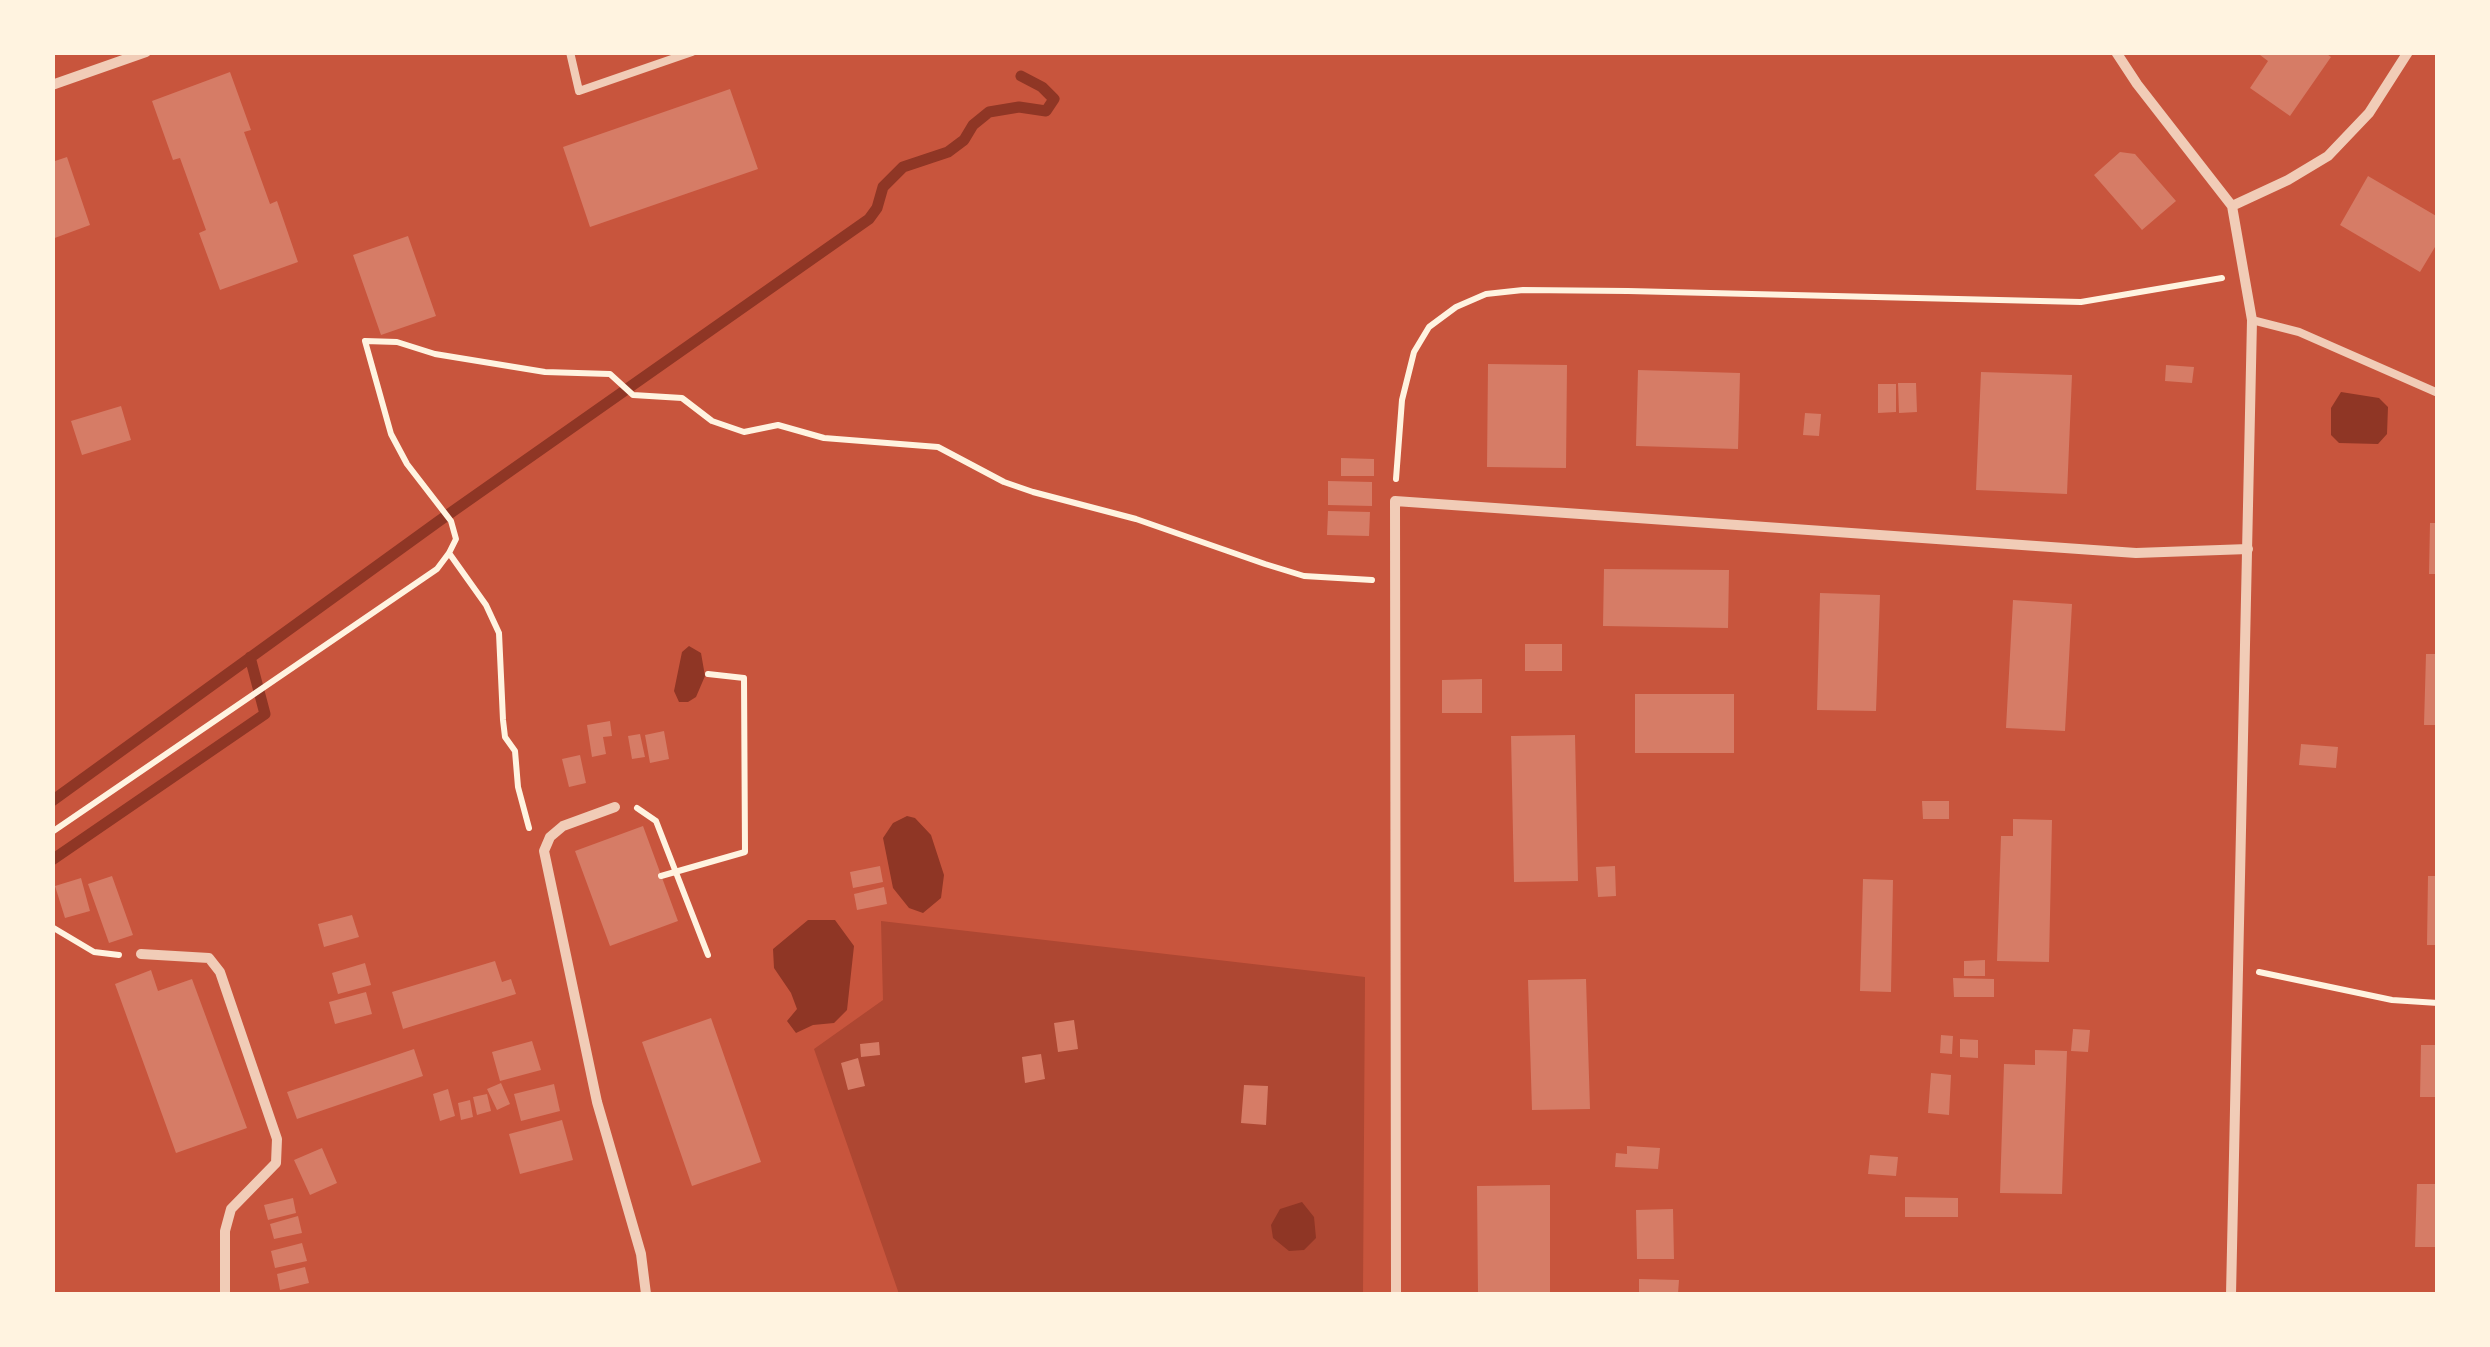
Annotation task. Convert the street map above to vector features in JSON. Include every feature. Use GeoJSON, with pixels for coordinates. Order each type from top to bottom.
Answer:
{"type":"FeatureCollection","features":[{"type":"Feature","properties":{"kind":"street"},"geometry":{"type":"LineString","coordinates":[[52,84],[146,52]]}},
{"type":"Feature","properties":{"kind":"street"},"geometry":{"type":"LineString","coordinates":[[2116,52],[2232,206],[2252,320],[2230,1294]]}},
{"type":"Feature","properties":{"kind":"street"},"geometry":{"type":"LineString","coordinates":[[2232,206],[2328,156],[2368,113],[2408,52]]}},
{"type":"Feature","properties":{"kind":"street"},"geometry":{"type":"LineString","coordinates":[[1396,1294],[1395,500],[2136,553],[2248,549]]}},
{"type":"Feature","properties":{"kind":"street"},"geometry":{"type":"LineString","coordinates":[[615,807],[564,826],[550,837],[544,851],[596,1102],[641,1254],[646,1294]]}},
{"type":"Feature","properties":{"kind":"street"},"geometry":{"type":"LineString","coordinates":[[141,954],[209,958],[220,972],[277,1138],[276,1163],[231,1208],[224,1231],[225,1294]]}},
{"type":"Feature","properties":{"kind":"lane"},"geometry":{"type":"LineString","coordinates":[[570,52],[579,91],[692,52]]}},
{"type":"Feature","properties":{"kind":"lane"},"geometry":{"type":"LineString","coordinates":[[2252,320],[2299,332],[2438,392]]}},
{"type":"Feature","properties":{"kind":"path"},"geometry":{"type":"LineString","coordinates":[[1395,500],[1402,400],[1414,352],[1429,327],[1456,307],[1486,294],[1576,290],[2081,302],[2244,274]]}},
{"type":"Feature","properties":{"kind":"path"},"geometry":{"type":"LineString","coordinates":[[52,832],[437,569],[449,554],[456,539],[451,521],[406,464],[391,434],[365,340],[397,342],[435,354],[545,372],[610,374],[633,395],[682,398],[712,422],[744,432],[778,425],[824,438],[938,446],[1004,482],[1136,518],[1304,576],[1395,581]]}},
{"type":"Feature","properties":{"kind":"path"},"geometry":{"type":"LineString","coordinates":[[449,554],[486,605],[499,633],[506,737],[515,751],[518,787],[529,828],[544,851]]}},
{"type":"Feature","properties":{"kind":"path"},"geometry":{"type":"LineString","coordinates":[[662,876],[745,852],[744,678],[708,674]]}},
{"type":"Feature","properties":{"kind":"path"},"geometry":{"type":"LineString","coordinates":[[615,807],[641,808],[656,820],[708,954]]}},
{"type":"Feature","properties":{"kind":"path"},"geometry":{"type":"LineString","coordinates":[[52,927],[94,952],[141,954]]}},
{"type":"Feature","properties":{"kind":"path"},"geometry":{"type":"LineString","coordinates":[[2238,968],[2392,1000],[2438,1003]]}},
{"type":"Feature","properties":{"kind":"shaded area"},"geometry":{"type":"Polygon","coordinates":[[[2341,392],[2379,398],[2388,407],[2387,434],[2378,444],[2339,443],[2331,435],[2331,408],[2341,392]]]}},
{"type":"Feature","properties":{"kind":"shaded area"},"geometry":{"type":"Polygon","coordinates":[[[689,646],[701,653],[705,676],[696,697],[679,702],[674,691],[682,652],[689,646]]]}},
{"type":"Feature","properties":{"kind":"shaded area"},"geometry":{"type":"Polygon","coordinates":[[[907,816],[915,818],[931,835],[944,875],[941,898],[923,913],[909,908],[893,888],[883,838],[893,823],[907,816]]]}},
{"type":"Feature","properties":{"kind":"shaded area"},"geometry":{"type":"Polygon","coordinates":[[[808,920],[835,920],[854,946],[847,1010],[834,1023],[813,1025],[796,1033],[787,1021],[797,1009],[774,968],[773,949],[808,920]]]}},
{"type":"Feature","properties":{"kind":"shaded area"},"geometry":{"type":"Polygon","coordinates":[[[881,921],[1365,977],[1363,1294],[899,1294],[814,1049],[883,1000],[881,921]]]}},
{"type":"Feature","properties":{"kind":"shaded area"},"geometry":{"type":"Polygon","coordinates":[[[1302,1202],[1314,1217],[1316,1238],[1304,1250],[1289,1251],[1273,1238],[1271,1225],[1280,1209],[1302,1202]]]}},
{"type":"Feature","properties":{"kind":"building"},"geometry":{"type":"Polygon","coordinates":[[[2256,52],[2324,52],[2331,57],[2290,116],[2250,88],[2268,61],[2256,52]]]}},
{"type":"Feature","properties":{"kind":"building"},"geometry":{"type":"Polygon","coordinates":[[[230,72],[251,130],[244,132],[270,204],[277,201],[298,262],[220,290],[199,233],[206,230],[180,158],[173,160],[152,101],[230,72]]]}},
{"type":"Feature","properties":{"kind":"building"},"geometry":{"type":"Polygon","coordinates":[[[730,89],[758,169],[590,227],[563,147],[730,89]]]}},
{"type":"Feature","properties":{"kind":"building"},"geometry":{"type":"Polygon","coordinates":[[[2120,152],[2135,154],[2176,201],[2142,230],[2094,175],[2120,152]]]}},
{"type":"Feature","properties":{"kind":"building"},"geometry":{"type":"Polygon","coordinates":[[[67,157],[90,225],[52,239],[52,162],[67,157]]]}},
{"type":"Feature","properties":{"kind":"building"},"geometry":{"type":"Polygon","coordinates":[[[2368,176],[2438,217],[2438,242],[2420,272],[2340,225],[2368,176]]]}},
{"type":"Feature","properties":{"kind":"building"},"geometry":{"type":"Polygon","coordinates":[[[408,236],[436,316],[381,335],[353,255],[408,236]]]}},
{"type":"Feature","properties":{"kind":"building"},"geometry":{"type":"Polygon","coordinates":[[[1488,364],[1567,365],[1566,468],[1487,467],[1488,364]]]}},
{"type":"Feature","properties":{"kind":"building"},"geometry":{"type":"Polygon","coordinates":[[[2166,365],[2194,367],[2192,383],[2165,381],[2166,365]]]}},
{"type":"Feature","properties":{"kind":"building"},"geometry":{"type":"Polygon","coordinates":[[[1638,370],[1740,373],[1738,449],[1636,446],[1638,370]]]}},
{"type":"Feature","properties":{"kind":"building"},"geometry":{"type":"Polygon","coordinates":[[[1981,372],[2072,375],[2067,494],[1976,490],[1981,372]]]}},
{"type":"Feature","properties":{"kind":"building"},"geometry":{"type":"Polygon","coordinates":[[[1898,383],[1916,383],[1917,412],[1899,413],[1898,383]]]}},
{"type":"Feature","properties":{"kind":"building"},"geometry":{"type":"Polygon","coordinates":[[[1878,384],[1896,384],[1896,412],[1878,413],[1878,384]]]}},
{"type":"Feature","properties":{"kind":"building"},"geometry":{"type":"Polygon","coordinates":[[[121,406],[131,440],[82,455],[71,421],[121,406]]]}},
{"type":"Feature","properties":{"kind":"building"},"geometry":{"type":"Polygon","coordinates":[[[1805,413],[1821,414],[1819,436],[1803,435],[1805,413]]]}},
{"type":"Feature","properties":{"kind":"building"},"geometry":{"type":"Polygon","coordinates":[[[1341,458],[1374,459],[1374,476],[1341,476],[1341,458]]]}},
{"type":"Feature","properties":{"kind":"building"},"geometry":{"type":"Polygon","coordinates":[[[1328,481],[1372,482],[1372,506],[1328,505],[1328,481]]]}},
{"type":"Feature","properties":{"kind":"building"},"geometry":{"type":"Polygon","coordinates":[[[1328,511],[1370,512],[1369,536],[1327,535],[1328,511]]]}},
{"type":"Feature","properties":{"kind":"building"},"geometry":{"type":"Polygon","coordinates":[[[2430,523],[2438,523],[2438,574],[2429,574],[2430,523]]]}},
{"type":"Feature","properties":{"kind":"building"},"geometry":{"type":"Polygon","coordinates":[[[1604,569],[1729,570],[1728,628],[1603,626],[1604,569]]]}},
{"type":"Feature","properties":{"kind":"building"},"geometry":{"type":"Polygon","coordinates":[[[1820,593],[1880,595],[1876,711],[1817,710],[1820,593]]]}},
{"type":"Feature","properties":{"kind":"building"},"geometry":{"type":"Polygon","coordinates":[[[2013,600],[2072,604],[2065,731],[2006,728],[2013,600]]]}},
{"type":"Feature","properties":{"kind":"building"},"geometry":{"type":"Polygon","coordinates":[[[1525,644],[1562,644],[1562,671],[1525,671],[1525,644]]]}},
{"type":"Feature","properties":{"kind":"building"},"geometry":{"type":"Polygon","coordinates":[[[2426,654],[2438,654],[2438,725],[2424,725],[2426,654]]]}},
{"type":"Feature","properties":{"kind":"building"},"geometry":{"type":"Polygon","coordinates":[[[1482,679],[1482,713],[1442,713],[1442,680],[1482,679]]]}},
{"type":"Feature","properties":{"kind":"building"},"geometry":{"type":"Polygon","coordinates":[[[1635,694],[1734,694],[1734,753],[1635,753],[1635,694]]]}},
{"type":"Feature","properties":{"kind":"building"},"geometry":{"type":"Polygon","coordinates":[[[610,721],[612,736],[603,737],[606,754],[592,757],[587,725],[610,721]]]}},
{"type":"Feature","properties":{"kind":"building"},"geometry":{"type":"Polygon","coordinates":[[[664,731],[669,759],[650,763],[645,735],[664,731]]]}},
{"type":"Feature","properties":{"kind":"building"},"geometry":{"type":"Polygon","coordinates":[[[640,734],[645,757],[632,759],[628,736],[640,734]]]}},
{"type":"Feature","properties":{"kind":"building"},"geometry":{"type":"Polygon","coordinates":[[[1575,735],[1578,881],[1514,882],[1511,736],[1575,735]]]}},
{"type":"Feature","properties":{"kind":"building"},"geometry":{"type":"Polygon","coordinates":[[[2301,744],[2338,747],[2336,768],[2299,765],[2301,744]]]}},
{"type":"Feature","properties":{"kind":"building"},"geometry":{"type":"Polygon","coordinates":[[[580,755],[586,783],[569,787],[562,759],[580,755]]]}},
{"type":"Feature","properties":{"kind":"building"},"geometry":{"type":"Polygon","coordinates":[[[1922,801],[1949,801],[1949,819],[1923,819],[1922,801]]]}},
{"type":"Feature","properties":{"kind":"building"},"geometry":{"type":"Polygon","coordinates":[[[2013,819],[2052,820],[2049,962],[1997,961],[2001,836],[2013,836],[2013,819]]]}},
{"type":"Feature","properties":{"kind":"building"},"geometry":{"type":"Polygon","coordinates":[[[643,826],[678,921],[610,946],[575,851],[643,826]]]}},
{"type":"Feature","properties":{"kind":"building"},"geometry":{"type":"Polygon","coordinates":[[[880,866],[883,882],[853,888],[850,872],[880,866]]]}},
{"type":"Feature","properties":{"kind":"building"},"geometry":{"type":"Polygon","coordinates":[[[1615,866],[1616,896],[1598,897],[1596,867],[1615,866]]]}},
{"type":"Feature","properties":{"kind":"building"},"geometry":{"type":"Polygon","coordinates":[[[112,876],[133,935],[109,943],[88,884],[112,876]]]}},
{"type":"Feature","properties":{"kind":"building"},"geometry":{"type":"Polygon","coordinates":[[[2428,876],[2438,876],[2438,945],[2427,945],[2428,876]]]}},
{"type":"Feature","properties":{"kind":"building"},"geometry":{"type":"Polygon","coordinates":[[[81,878],[90,911],[65,918],[55,886],[81,878]]]}},
{"type":"Feature","properties":{"kind":"building"},"geometry":{"type":"Polygon","coordinates":[[[1863,879],[1893,880],[1891,992],[1860,991],[1863,879]]]}},
{"type":"Feature","properties":{"kind":"building"},"geometry":{"type":"Polygon","coordinates":[[[884,887],[887,904],[857,910],[854,894],[884,887]]]}},
{"type":"Feature","properties":{"kind":"building"},"geometry":{"type":"Polygon","coordinates":[[[352,915],[359,937],[324,947],[318,924],[352,915]]]}},
{"type":"Feature","properties":{"kind":"building"},"geometry":{"type":"Polygon","coordinates":[[[1985,960],[1985,976],[1964,976],[1964,961],[1985,960]]]}},
{"type":"Feature","properties":{"kind":"building"},"geometry":{"type":"Polygon","coordinates":[[[495,961],[502,982],[511,979],[516,994],[403,1029],[392,992],[495,961]]]}},
{"type":"Feature","properties":{"kind":"building"},"geometry":{"type":"Polygon","coordinates":[[[365,963],[371,985],[338,994],[332,973],[365,963]]]}},
{"type":"Feature","properties":{"kind":"building"},"geometry":{"type":"Polygon","coordinates":[[[151,970],[158,991],[192,979],[247,1128],[176,1153],[115,984],[151,970]]]}},
{"type":"Feature","properties":{"kind":"building"},"geometry":{"type":"Polygon","coordinates":[[[1953,978],[1994,979],[1994,997],[1954,997],[1953,978]]]}},
{"type":"Feature","properties":{"kind":"building"},"geometry":{"type":"Polygon","coordinates":[[[1586,979],[1590,1109],[1532,1110],[1528,980],[1586,979]]]}},
{"type":"Feature","properties":{"kind":"building"},"geometry":{"type":"Polygon","coordinates":[[[366,992],[372,1014],[335,1024],[329,1002],[366,992]]]}},
{"type":"Feature","properties":{"kind":"building"},"geometry":{"type":"Polygon","coordinates":[[[711,1018],[761,1162],[692,1186],[642,1042],[711,1018]]]}},
{"type":"Feature","properties":{"kind":"building"},"geometry":{"type":"Polygon","coordinates":[[[1074,1020],[1078,1049],[1058,1052],[1054,1023],[1074,1020]]]}},
{"type":"Feature","properties":{"kind":"building"},"geometry":{"type":"Polygon","coordinates":[[[2073,1029],[2090,1030],[2088,1052],[2071,1051],[2073,1029]]]}},
{"type":"Feature","properties":{"kind":"building"},"geometry":{"type":"Polygon","coordinates":[[[1941,1035],[1953,1036],[1952,1054],[1940,1053],[1941,1035]]]}},
{"type":"Feature","properties":{"kind":"building"},"geometry":{"type":"Polygon","coordinates":[[[1960,1039],[1978,1040],[1978,1058],[1960,1057],[1960,1039]]]}},
{"type":"Feature","properties":{"kind":"building"},"geometry":{"type":"Polygon","coordinates":[[[532,1041],[541,1070],[500,1081],[492,1052],[532,1041]]]}},
{"type":"Feature","properties":{"kind":"building"},"geometry":{"type":"Polygon","coordinates":[[[879,1042],[880,1055],[861,1057],[860,1044],[879,1042]]]}},
{"type":"Feature","properties":{"kind":"building"},"geometry":{"type":"Polygon","coordinates":[[[2421,1045],[2438,1045],[2438,1097],[2420,1097],[2421,1045]]]}},
{"type":"Feature","properties":{"kind":"building"},"geometry":{"type":"Polygon","coordinates":[[[414,1049],[423,1076],[297,1119],[287,1092],[414,1049]]]}},
{"type":"Feature","properties":{"kind":"building"},"geometry":{"type":"Polygon","coordinates":[[[2035,1050],[2067,1051],[2062,1194],[2000,1193],[2004,1064],[2035,1065],[2035,1050]]]}},
{"type":"Feature","properties":{"kind":"building"},"geometry":{"type":"Polygon","coordinates":[[[1041,1054],[1045,1079],[1025,1083],[1022,1057],[1041,1054]]]}},
{"type":"Feature","properties":{"kind":"building"},"geometry":{"type":"Polygon","coordinates":[[[858,1058],[865,1086],[848,1090],[841,1063],[858,1058]]]}},
{"type":"Feature","properties":{"kind":"building"},"geometry":{"type":"Polygon","coordinates":[[[1931,1073],[1951,1075],[1949,1115],[1928,1113],[1931,1073]]]}},
{"type":"Feature","properties":{"kind":"building"},"geometry":{"type":"Polygon","coordinates":[[[501,1083],[510,1104],[497,1110],[487,1089],[501,1083]]]}},
{"type":"Feature","properties":{"kind":"building"},"geometry":{"type":"Polygon","coordinates":[[[554,1084],[560,1111],[521,1121],[514,1094],[554,1084]]]}},
{"type":"Feature","properties":{"kind":"building"},"geometry":{"type":"Polygon","coordinates":[[[1244,1085],[1268,1086],[1266,1125],[1241,1123],[1244,1085]]]}},
{"type":"Feature","properties":{"kind":"building"},"geometry":{"type":"Polygon","coordinates":[[[448,1089],[455,1116],[440,1121],[433,1094],[448,1089]]]}},
{"type":"Feature","properties":{"kind":"building"},"geometry":{"type":"Polygon","coordinates":[[[487,1094],[491,1111],[477,1115],[473,1097],[487,1094]]]}},
{"type":"Feature","properties":{"kind":"building"},"geometry":{"type":"Polygon","coordinates":[[[470,1100],[473,1117],[461,1120],[458,1103],[470,1100]]]}},
{"type":"Feature","properties":{"kind":"building"},"geometry":{"type":"Polygon","coordinates":[[[562,1120],[573,1160],[520,1174],[509,1134],[562,1120]]]}},
{"type":"Feature","properties":{"kind":"building"},"geometry":{"type":"Polygon","coordinates":[[[1627,1146],[1660,1148],[1658,1169],[1615,1167],[1616,1153],[1627,1154],[1627,1146]]]}},
{"type":"Feature","properties":{"kind":"building"},"geometry":{"type":"Polygon","coordinates":[[[322,1148],[337,1183],[310,1195],[294,1160],[322,1148]]]}},
{"type":"Feature","properties":{"kind":"building"},"geometry":{"type":"Polygon","coordinates":[[[1870,1155],[1898,1157],[1896,1176],[1868,1174],[1870,1155]]]}},
{"type":"Feature","properties":{"kind":"building"},"geometry":{"type":"Polygon","coordinates":[[[2417,1184],[2438,1184],[2438,1247],[2415,1247],[2417,1184]]]}},
{"type":"Feature","properties":{"kind":"building"},"geometry":{"type":"Polygon","coordinates":[[[1550,1185],[1550,1294],[1478,1294],[1477,1186],[1550,1185]]]}},
{"type":"Feature","properties":{"kind":"building"},"geometry":{"type":"Polygon","coordinates":[[[1905,1197],[1958,1198],[1958,1217],[1905,1217],[1905,1197]]]}},
{"type":"Feature","properties":{"kind":"building"},"geometry":{"type":"Polygon","coordinates":[[[293,1198],[296,1213],[268,1220],[264,1205],[293,1198]]]}},
{"type":"Feature","properties":{"kind":"building"},"geometry":{"type":"Polygon","coordinates":[[[1673,1209],[1674,1259],[1637,1259],[1636,1210],[1673,1209]]]}},
{"type":"Feature","properties":{"kind":"building"},"geometry":{"type":"Polygon","coordinates":[[[298,1216],[302,1233],[274,1239],[270,1224],[298,1216]]]}},
{"type":"Feature","properties":{"kind":"building"},"geometry":{"type":"Polygon","coordinates":[[[302,1243],[307,1261],[275,1268],[271,1251],[302,1243]]]}},
{"type":"Feature","properties":{"kind":"building"},"geometry":{"type":"Polygon","coordinates":[[[305,1267],[309,1283],[280,1290],[277,1274],[305,1267]]]}},
{"type":"Feature","properties":{"kind":"building"},"geometry":{"type":"Polygon","coordinates":[[[1639,1279],[1679,1280],[1678,1294],[1639,1294],[1639,1279]]]}},
{"type":"Feature","properties":{"kind":"waterway"},"geometry":{"type":"LineString","coordinates":[[52,801],[439,521],[869,219],[883,187],[903,167],[948,152],[989,112],[1019,107],[1046,111],[1054,99],[1021,76]]}},
{"type":"Feature","properties":{"kind":"waterway"},"geometry":{"type":"LineString","coordinates":[[52,860],[265,714],[250,657]]}}]}
